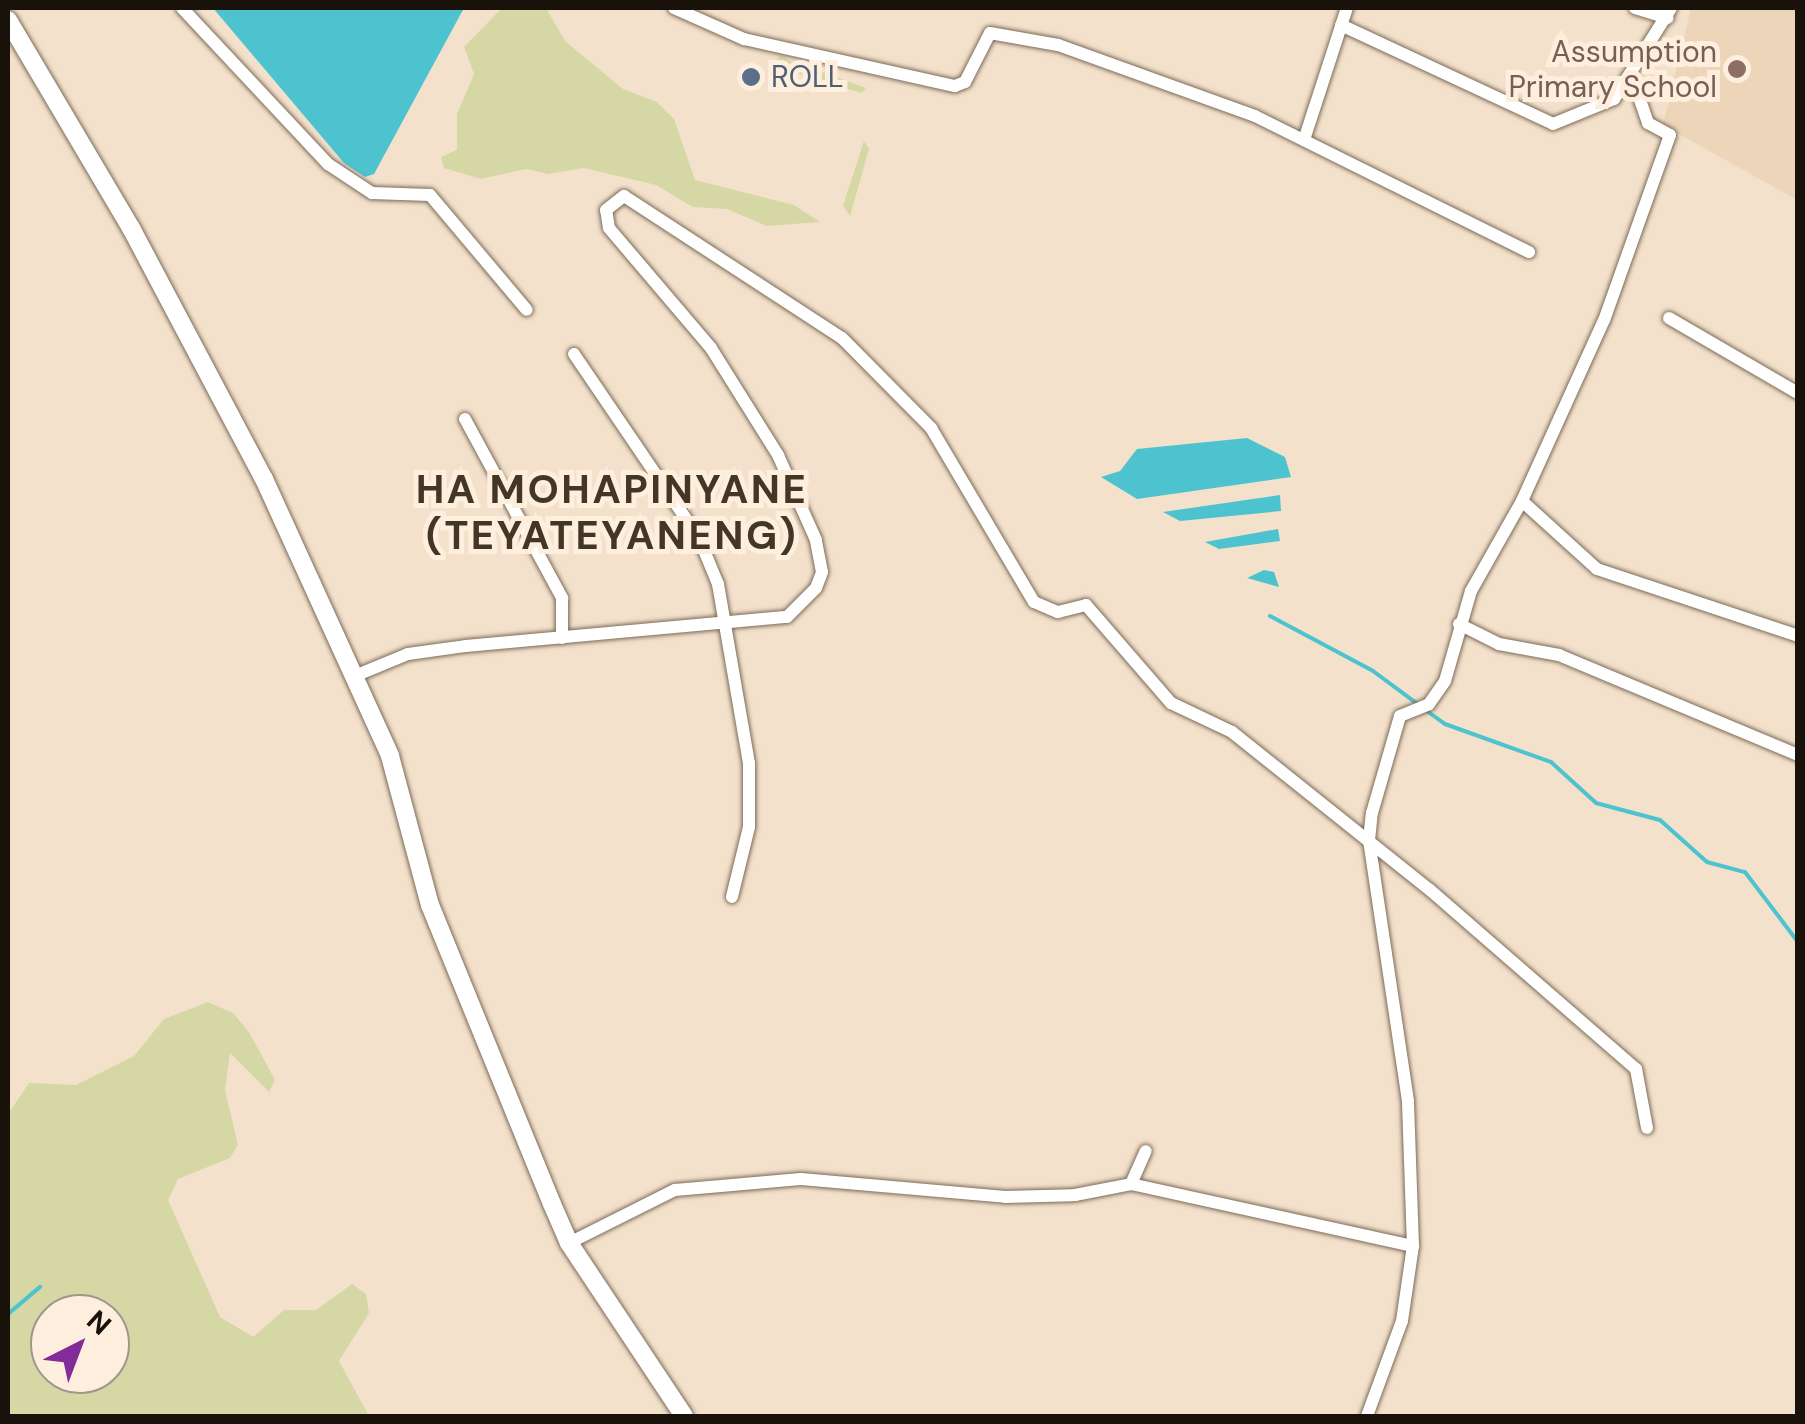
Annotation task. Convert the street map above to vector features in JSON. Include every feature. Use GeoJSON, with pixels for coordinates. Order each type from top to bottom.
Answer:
{"type":"FeatureCollection","features":[{"type":"Feature","properties":{"kind":"main road"},"geometry":{"type":"LineString","coordinates":[[8,20],[132,228],[264,479],[357,675],[390,756],[430,904],[569,1243],[684,1416]]}},
{"type":"Feature","properties":{"kind":"street"},"geometry":{"type":"LineString","coordinates":[[182,8],[328,164],[372,193],[430,195],[526,310]]}},
{"type":"Feature","properties":{"kind":"street"},"geometry":{"type":"LineString","coordinates":[[674,8],[744,39],[955,86],[965,82],[990,34],[1058,44],[1195,92],[1304,140],[1529,252]]}},
{"type":"Feature","properties":{"kind":"street"},"geometry":{"type":"LineString","coordinates":[[1304,140],[1347,8]]}},
{"type":"Feature","properties":{"kind":"street"},"geometry":{"type":"LineString","coordinates":[[1340,25],[1553,124],[1592,112],[1632,78],[1669,13],[1635,8]]}},
{"type":"Feature","properties":{"kind":"street"},"geometry":{"type":"LineString","coordinates":[[1367,1416],[1402,1321],[1413,1246],[1408,1101],[1369,840],[1400,716],[1428,704],[1445,682],[1460,624],[1489,554],[1522,501],[1604,320],[1670,135],[1648,123],[1632,78]]}},
{"type":"Feature","properties":{"kind":"street"},"geometry":{"type":"LineString","coordinates":[[357,675],[408,654],[729,626],[787,616],[803,605],[822,572],[816,540],[778,455],[712,348],[609,228],[606,210],[616,196],[634,200],[728,258],[842,338],[931,428],[1034,602],[1058,612],[1086,604],[1171,703],[1232,732],[1369,840],[1636,1068],[1647,1128]]}},
{"type":"Feature","properties":{"kind":"street"},"geometry":{"type":"LineString","coordinates":[[1669,318],[1798,393]]}},
{"type":"Feature","properties":{"kind":"street"},"geometry":{"type":"LineString","coordinates":[[574,354],[699,538],[729,626],[749,763],[748,827],[732,897]]}},
{"type":"Feature","properties":{"kind":"street"},"geometry":{"type":"LineString","coordinates":[[464,419],[562,598],[562,638]]}},
{"type":"Feature","properties":{"kind":"street"},"geometry":{"type":"LineString","coordinates":[[1522,501],[1598,570],[1798,636]]}},
{"type":"Feature","properties":{"kind":"street"},"geometry":{"type":"LineString","coordinates":[[1460,624],[1500,644],[1559,655],[1798,754]]}},
{"type":"Feature","properties":{"kind":"street"},"geometry":{"type":"LineString","coordinates":[[1131,1184],[1146,1151]]}},
{"type":"Feature","properties":{"kind":"street"},"geometry":{"type":"LineString","coordinates":[[569,1243],[675,1190],[737,1181],[801,1179],[1005,1197],[1074,1195],[1131,1184],[1413,1246]]}},
{"type":"Feature","properties":{"kind":"shaded area","name":"Assumption Primary School"},"geometry":{"type":"Polygon","coordinates":[[[1691,8],[1797,8],[1797,200],[1663,125],[1691,8]]]}},
{"type":"Feature","properties":{"kind":"green space"},"geometry":{"type":"Polygon","coordinates":[[[502,8],[546,8],[565,41],[623,89],[657,102],[674,119],[695,180],[794,205],[820,222],[767,226],[727,209],[693,207],[656,185],[584,168],[548,174],[526,169],[481,179],[444,168],[441,157],[457,150],[457,114],[474,74],[464,47],[502,8]]]}},
{"type":"Feature","properties":{"kind":"green space"},"geometry":{"type":"Polygon","coordinates":[[[781,55],[866,88],[861,93],[784,69],[774,62],[781,55]]]}},
{"type":"Feature","properties":{"kind":"green space"},"geometry":{"type":"Polygon","coordinates":[[[864,141],[869,149],[850,216],[843,206],[864,141]]]}},
{"type":"Feature","properties":{"kind":"green space"},"geometry":{"type":"Polygon","coordinates":[[[208,1002],[233,1013],[249,1032],[275,1080],[269,1092],[230,1053],[225,1090],[238,1145],[230,1158],[178,1179],[168,1200],[220,1317],[253,1337],[284,1310],[316,1310],[352,1284],[366,1294],[369,1313],[339,1361],[369,1416],[8,1416],[8,1114],[29,1083],[76,1085],[134,1056],[164,1019],[208,1002]]]}},
{"type":"Feature","properties":{"kind":"water"},"geometry":{"type":"Polygon","coordinates":[[[213,8],[464,8],[374,174],[365,177],[344,163],[213,8]]]}},
{"type":"Feature","properties":{"kind":"water"},"geometry":{"type":"Polygon","coordinates":[[[1247,438],[1285,457],[1291,477],[1137,499],[1101,477],[1120,471],[1137,449],[1247,438]]]}},
{"type":"Feature","properties":{"kind":"water"},"geometry":{"type":"Polygon","coordinates":[[[1280,495],[1281,511],[1180,521],[1163,512],[1280,495]]]}},
{"type":"Feature","properties":{"kind":"water"},"geometry":{"type":"Polygon","coordinates":[[[1278,529],[1280,541],[1219,549],[1205,542],[1278,529]]]}},
{"type":"Feature","properties":{"kind":"water"},"geometry":{"type":"Polygon","coordinates":[[[1264,570],[1274,572],[1279,587],[1247,578],[1264,570]]]}},
{"type":"Feature","properties":{"kind":"waterway"},"geometry":{"type":"LineString","coordinates":[[1270,616],[1373,671],[1419,705]]}},
{"type":"Feature","properties":{"kind":"waterway"},"geometry":{"type":"LineString","coordinates":[[1427,711],[1445,724],[1551,762],[1596,803],[1660,820],[1707,862],[1745,872],[1798,942]]}},
{"type":"Feature","properties":{"kind":"waterway"},"geometry":{"type":"LineString","coordinates":[[8,1314],[40,1287]]}},
{"type":"Feature","properties":{"kind":"place","name":"Assumption Primary School"},"geometry":{"type":"Point","coordinates":[1737,69]}},
{"type":"Feature","properties":{"kind":"place","name":"ROLL"},"geometry":{"type":"Point","coordinates":[751,77]}},
{"type":"Feature","properties":{"kind":"district","name":"HA MOHAPINYANE (TEYATEYANENG)"},"geometry":{"type":"Point","coordinates":[612,512]}}]}
